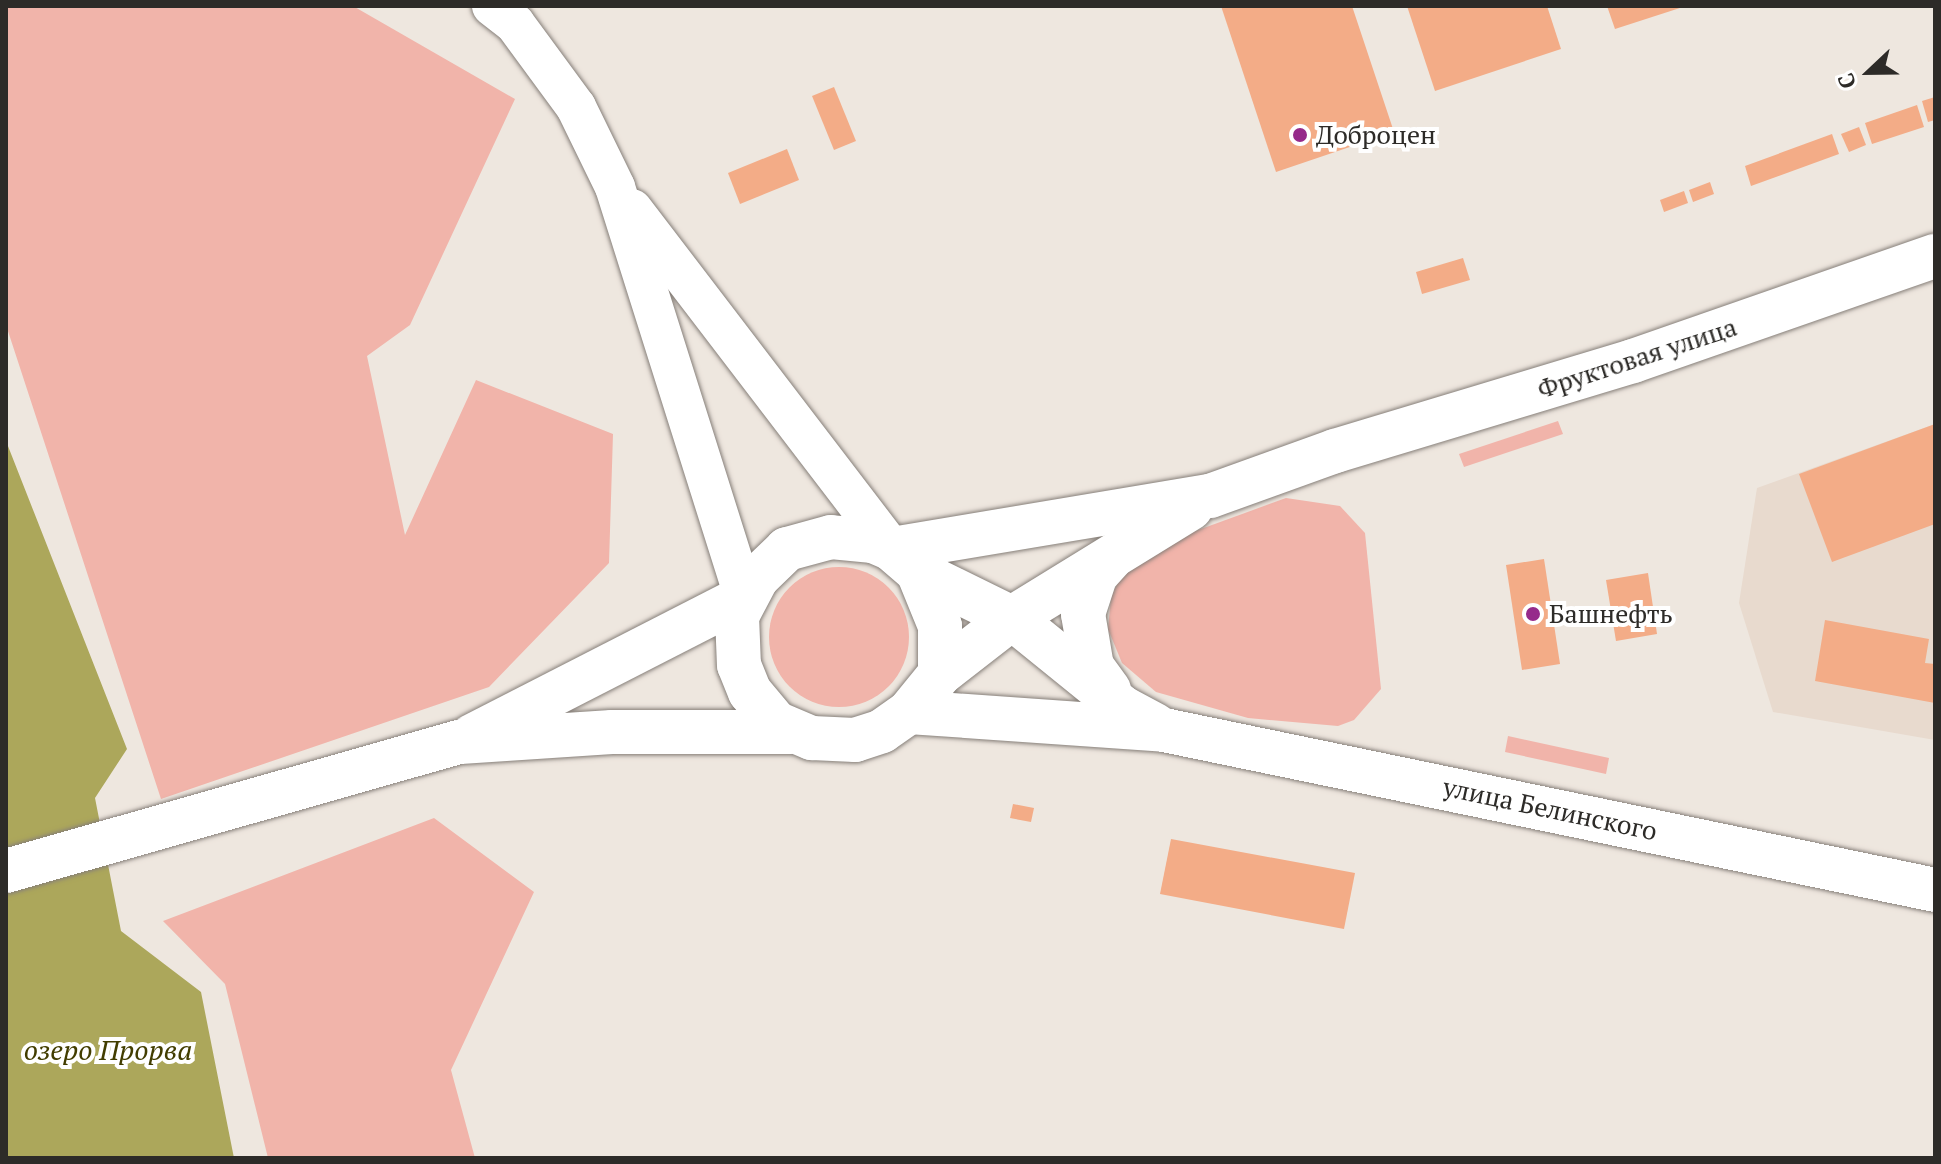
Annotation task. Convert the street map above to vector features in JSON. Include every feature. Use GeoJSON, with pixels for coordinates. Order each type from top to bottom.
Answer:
{"type":"FeatureCollection","features":[{"type":"Feature","properties":{"kind":"main road"},"geometry":{"type":"LineString","coordinates":[[492,6],[515,24],[576,107],[615,187],[744,597]]}},
{"type":"Feature","properties":{"kind":"main road"},"geometry":{"type":"LineString","coordinates":[[615,187],[905,560],[940,626],[940,674]]}},
{"type":"Feature","properties":{"kind":"main road","name":"Фруктовая улица"},"geometry":{"type":"LineString","coordinates":[[1210,496],[1335,451],[1633,361],[1935,256]]}},
{"type":"Feature","properties":{"kind":"main road"},"geometry":{"type":"LineString","coordinates":[[791,732],[776,723],[750,692],[739,665],[737,616],[744,597],[772,560],[810,540],[853,536],[905,560],[1210,496]]}},
{"type":"Feature","properties":{"kind":"main road"},"geometry":{"type":"LineString","coordinates":[[460,742],[612,732],[791,732],[855,740],[882,731],[909,712],[940,674],[1012,618],[1210,496]]}},
{"type":"Feature","properties":{"kind":"main road"},"geometry":{"type":"LineString","coordinates":[[1111,558],[1088,594],[1084,642],[1092,667],[1123,708]]}},
{"type":"Feature","properties":{"kind":"main road","name":"улица Белинского"},"geometry":{"type":"LineString","coordinates":[[905,560],[964,597],[1012,618],[1123,708],[1164,730]]}},
{"type":"Feature","properties":{"kind":"main road"},"geometry":{"type":"LineString","coordinates":[[6,871],[460,742],[744,597]]}},
{"type":"Feature","properties":{"kind":"main road","name":"улица Белинского"},"geometry":{"type":"LineString","coordinates":[[909,712],[1164,730],[1935,890]]}},
{"type":"Feature","properties":{"kind":"shaded area"},"geometry":{"type":"Polygon","coordinates":[[[6,6],[353,6],[515,99],[410,325],[367,356],[405,535],[476,380],[613,434],[609,563],[489,687],[161,799],[6,325],[6,6]]]}},
{"type":"Feature","properties":{"kind":"shaded area"},"geometry":{"type":"Polygon","coordinates":[[[1558,421],[1563,434],[1464,467],[1459,454],[1558,421]]]}},
{"type":"Feature","properties":{"kind":"shaded area"},"geometry":{"type":"Polygon","coordinates":[[[1935,424],[1935,740],[1773,712],[1739,603],[1757,488],[1935,424]]]}},
{"type":"Feature","properties":{"kind":"shaded area"},"geometry":{"type":"Polygon","coordinates":[[[1286,498],[1340,506],[1365,533],[1381,689],[1354,720],[1338,726],[1248,718],[1156,692],[1122,663],[1108,629],[1111,597],[1123,572],[1190,533],[1286,498]]]}},
{"type":"Feature","properties":{"kind":"shaded area"},"geometry":{"type":"Polygon","coordinates":[[[839,567],[866,572],[889,587],[904,610],[909,637],[904,664],[889,687],[866,702],[839,707],[812,702],[789,687],[774,664],[769,637],[774,610],[789,587],[812,572],[839,567]]]}},
{"type":"Feature","properties":{"kind":"shaded area"},"geometry":{"type":"Polygon","coordinates":[[[1508,736],[1609,758],[1606,774],[1505,752],[1508,736]]]}},
{"type":"Feature","properties":{"kind":"shaded area"},"geometry":{"type":"Polygon","coordinates":[[[434,818],[534,892],[451,1070],[475,1158],[268,1158],[225,984],[163,921],[434,818]]]}},
{"type":"Feature","properties":{"kind":"water","name":"озеро Прорва"},"geometry":{"type":"Polygon","coordinates":[[[6,441],[127,749],[95,798],[121,931],[201,992],[234,1158],[6,1158],[6,441]]]}},
{"type":"Feature","properties":{"kind":"building"},"geometry":{"type":"Polygon","coordinates":[[[1221,6],[1352,6],[1394,132],[1276,172],[1221,6]]]}},
{"type":"Feature","properties":{"kind":"building"},"geometry":{"type":"Polygon","coordinates":[[[1407,6],[1547,6],[1561,49],[1435,91],[1407,6]]]}},
{"type":"Feature","properties":{"kind":"building"},"geometry":{"type":"Polygon","coordinates":[[[1607,6],[1682,6],[1683,7],[1615,29],[1607,6]]]}},
{"type":"Feature","properties":{"kind":"building"},"geometry":{"type":"Polygon","coordinates":[[[834,87],[856,141],[834,150],[812,96],[834,87]]]}},
{"type":"Feature","properties":{"kind":"building"},"geometry":{"type":"Polygon","coordinates":[[[1935,97],[1935,120],[1928,122],[1922,101],[1935,97]]]}},
{"type":"Feature","properties":{"kind":"building"},"geometry":{"type":"Polygon","coordinates":[[[1917,105],[1924,127],[1872,144],[1865,123],[1917,105]]]}},
{"type":"Feature","properties":{"kind":"building"},"geometry":{"type":"Polygon","coordinates":[[[1859,127],[1866,145],[1849,152],[1841,134],[1859,127]]]}},
{"type":"Feature","properties":{"kind":"building"},"geometry":{"type":"Polygon","coordinates":[[[1832,134],[1839,154],[1751,186],[1745,166],[1832,134]]]}},
{"type":"Feature","properties":{"kind":"building"},"geometry":{"type":"Polygon","coordinates":[[[787,149],[799,180],[740,204],[728,173],[787,149]]]}},
{"type":"Feature","properties":{"kind":"building"},"geometry":{"type":"Polygon","coordinates":[[[1710,182],[1714,194],[1693,202],[1689,190],[1710,182]]]}},
{"type":"Feature","properties":{"kind":"building"},"geometry":{"type":"Polygon","coordinates":[[[1684,191],[1688,203],[1664,212],[1660,200],[1684,191]]]}},
{"type":"Feature","properties":{"kind":"building"},"geometry":{"type":"Polygon","coordinates":[[[1463,258],[1470,280],[1422,294],[1416,272],[1463,258]]]}},
{"type":"Feature","properties":{"kind":"building"},"geometry":{"type":"Polygon","coordinates":[[[1935,424],[1935,524],[1832,562],[1799,474],[1935,424]]]}},
{"type":"Feature","properties":{"kind":"building","name":"Башнефть"},"geometry":{"type":"Polygon","coordinates":[[[1544,559],[1560,664],[1522,670],[1506,565],[1544,559]]]}},
{"type":"Feature","properties":{"kind":"building"},"geometry":{"type":"Polygon","coordinates":[[[1648,573],[1657,634],[1616,641],[1606,580],[1648,573]]]}},
{"type":"Feature","properties":{"kind":"building"},"geometry":{"type":"Polygon","coordinates":[[[1825,620],[1929,639],[1925,663],[1935,664],[1935,703],[1815,681],[1825,620]]]}},
{"type":"Feature","properties":{"kind":"building"},"geometry":{"type":"Polygon","coordinates":[[[1013,804],[1034,808],[1031,822],[1010,818],[1013,804]]]}},
{"type":"Feature","properties":{"kind":"building"},"geometry":{"type":"Polygon","coordinates":[[[1171,839],[1355,873],[1344,929],[1160,894],[1171,839]]]}},
{"type":"Feature","properties":{"kind":"place","name":"Доброцен"},"geometry":{"type":"Point","coordinates":[1300,135]}},
{"type":"Feature","properties":{"kind":"place","name":"Башнефть"},"geometry":{"type":"Point","coordinates":[1533,614]}}]}
